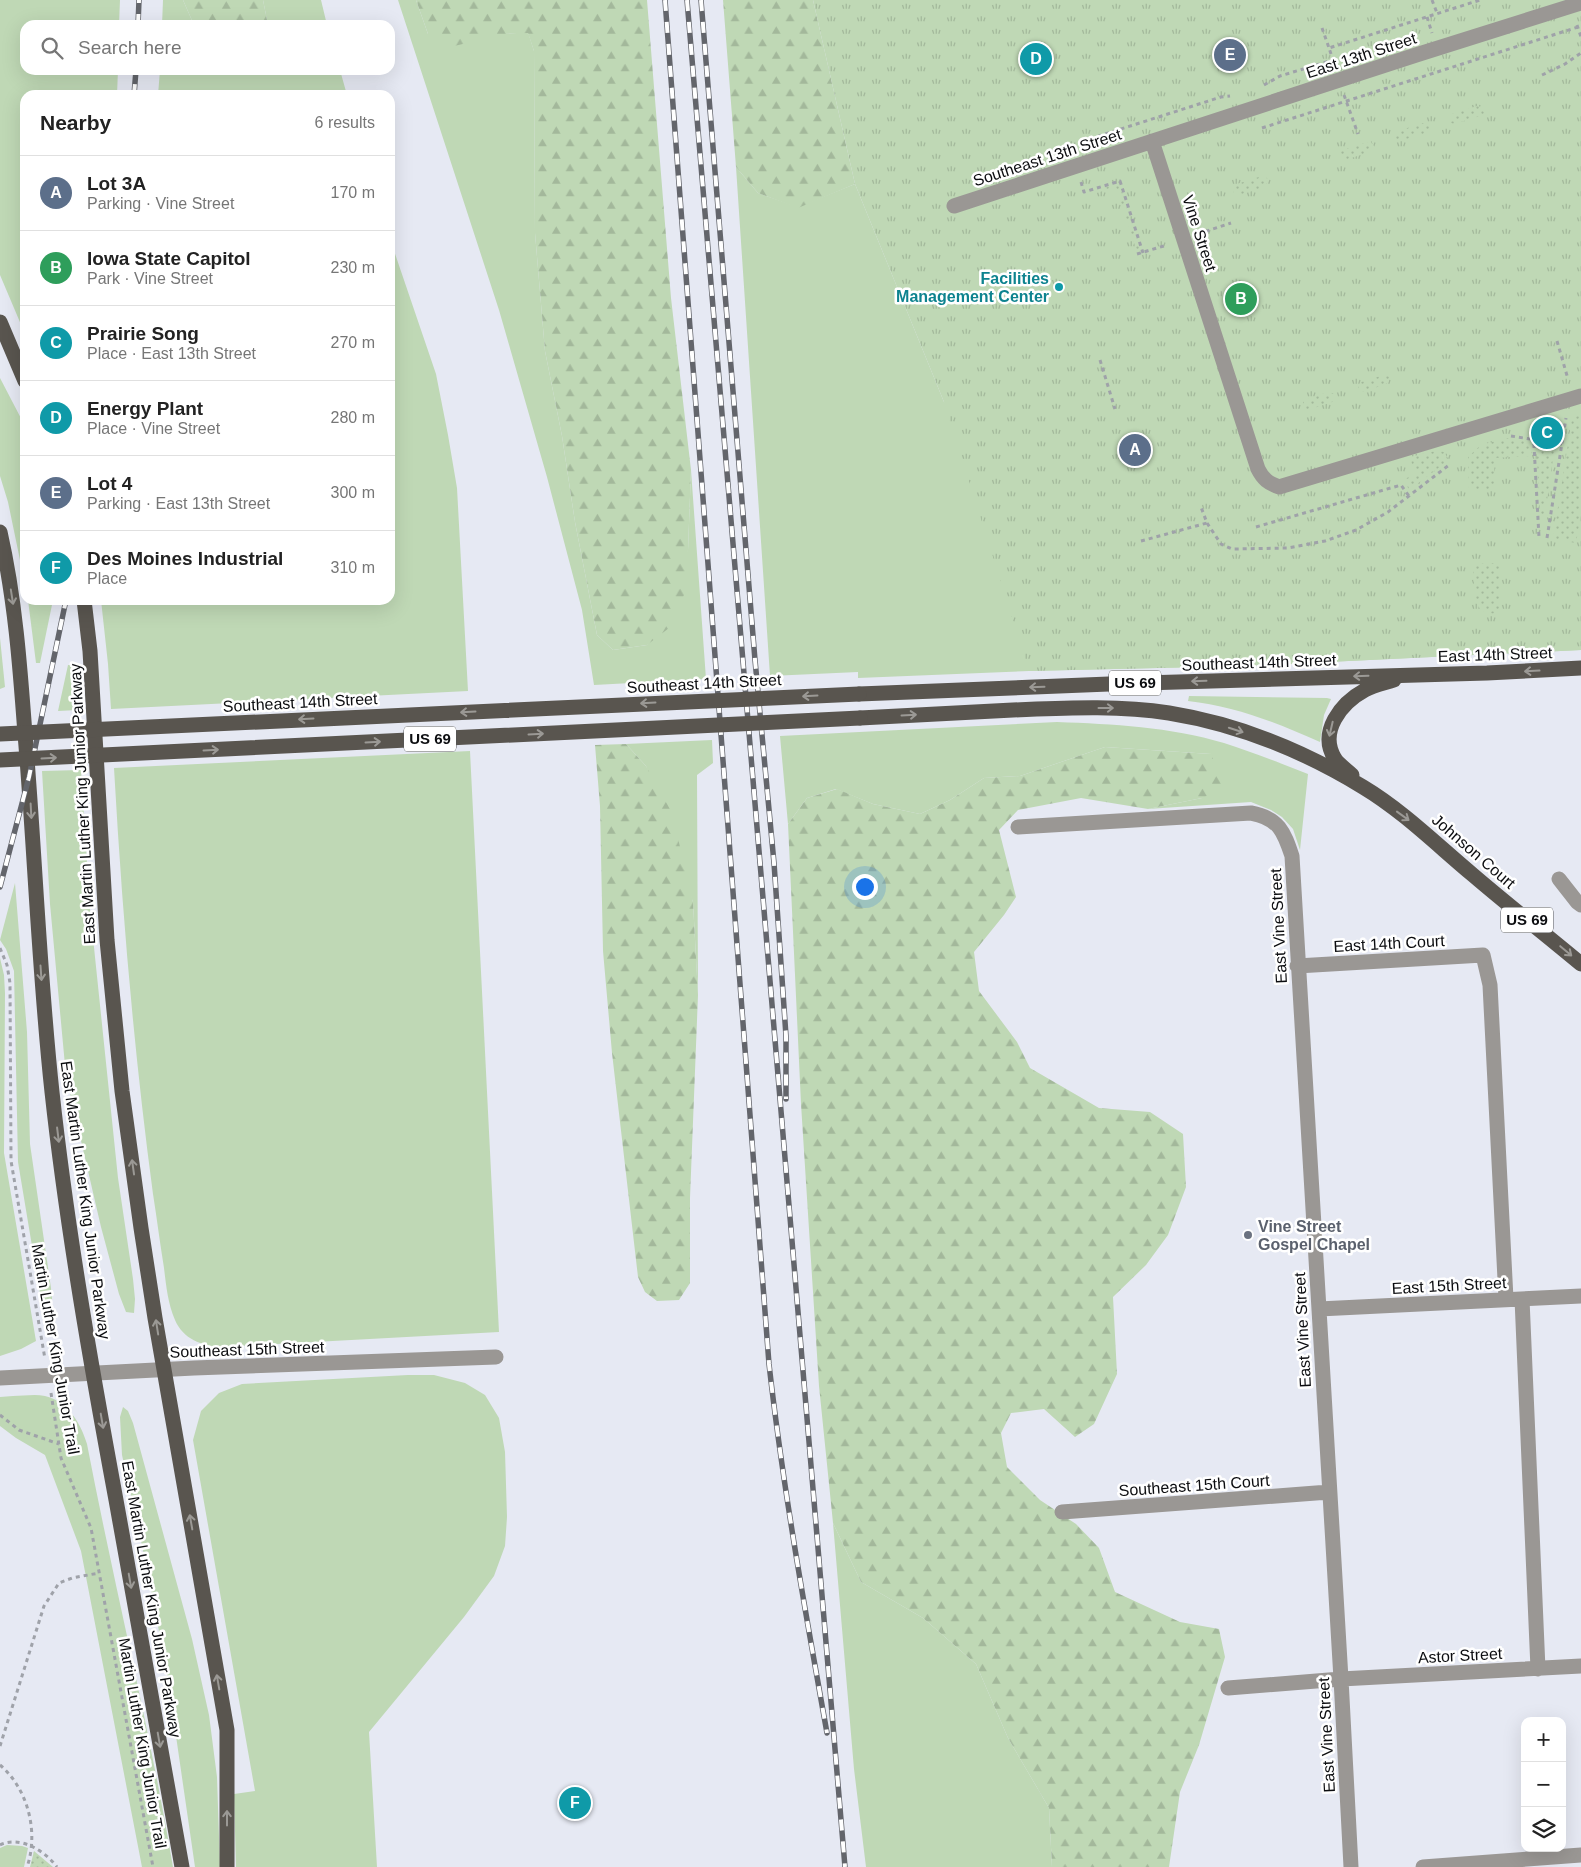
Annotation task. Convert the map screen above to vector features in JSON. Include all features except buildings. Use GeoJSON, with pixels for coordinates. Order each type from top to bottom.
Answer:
{"type":"FeatureCollection","features":[{"type":"Feature","properties":{"kind":"main road"},"geometry":{"type":"LineString","coordinates":[[0,322],[20,369]]}},
{"type":"Feature","properties":{"kind":"main road","name":"East Martin Luther King Junior Parkway"},"geometry":{"type":"LineString","coordinates":[[0,532],[18,638],[41,965],[52,1092],[64,1187],[93,1373],[182,1867]]}},
{"type":"Feature","properties":{"kind":"main road","name":"East Martin Luther King Junior Parkway"},"geometry":{"type":"LineString","coordinates":[[85,605],[90,651],[107,940],[122,1091],[141,1228],[164,1370],[227,1730],[227,1867]]}},
{"type":"Feature","properties":{"kind":"main road","name":"East 14th Street"},"geometry":{"type":"LineString","coordinates":[[1410,674],[1487,673],[1581,668]]}},
{"type":"Feature","properties":{"kind":"main road"},"geometry":{"type":"LineString","coordinates":[[1364,787],[1335,759],[1328,740],[1332,722],[1348,702],[1366,689],[1410,674]]}},
{"type":"Feature","properties":{"kind":"main road","name":"Southeast 14th Street"},"geometry":{"type":"LineString","coordinates":[[0,734],[859,694],[1410,674]]}},
{"type":"Feature","properties":{"kind":"main road","name":"US 69"},"geometry":{"type":"LineString","coordinates":[[0,760],[1066,708],[1118,708],[1169,713],[1219,724],[1267,740],[1314,761],[1364,787]]}},
{"type":"Feature","properties":{"kind":"main road","name":"Johnson Court"},"geometry":{"type":"LineString","coordinates":[[1364,787],[1417,826],[1474,876],[1581,964]]}},
{"type":"Feature","properties":{"kind":"street","name":"East 13th Street"},"geometry":{"type":"LineString","coordinates":[[1152,141],[1581,3]]}},
{"type":"Feature","properties":{"kind":"street","name":"Southeast 13th Street"},"geometry":{"type":"LineString","coordinates":[[954,206],[1152,141]]}},
{"type":"Feature","properties":{"kind":"street","name":"Vine Street"},"geometry":{"type":"LineString","coordinates":[[1152,141],[1258,469],[1263,478],[1270,484],[1279,487],[1581,396]]}},
{"type":"Feature","properties":{"kind":"street","name":"East Vine Street"},"geometry":{"type":"LineString","coordinates":[[1018,827],[1251,813],[1264,815],[1278,824],[1285,835],[1292,856],[1341,1679],[1350,1867]]}},
{"type":"Feature","properties":{"kind":"street"},"geometry":{"type":"LineString","coordinates":[[1559,879],[1581,905]]}},
{"type":"Feature","properties":{"kind":"street","name":"East 14th Court"},"geometry":{"type":"LineString","coordinates":[[1298,966],[1483,955],[1490,985],[1506,1299]]}},
{"type":"Feature","properties":{"kind":"street","name":"East 15th Street"},"geometry":{"type":"LineString","coordinates":[[1319,1309],[1581,1296]]}},
{"type":"Feature","properties":{"kind":"street"},"geometry":{"type":"LineString","coordinates":[[1522,1299],[1538,1669]]}},
{"type":"Feature","properties":{"kind":"street","name":"Southeast 15th Street"},"geometry":{"type":"LineString","coordinates":[[0,1378],[496,1357]]}},
{"type":"Feature","properties":{"kind":"street","name":"Southeast 15th Court"},"geometry":{"type":"LineString","coordinates":[[1062,1512],[1329,1492]]}},
{"type":"Feature","properties":{"kind":"street","name":"Astor Street"},"geometry":{"type":"LineString","coordinates":[[1228,1688],[1341,1679],[1581,1666]]}},
{"type":"Feature","properties":{"kind":"street"},"geometry":{"type":"LineString","coordinates":[[1423,1867],[1581,1855]]}},
{"type":"Feature","properties":{"kind":"path"},"geometry":{"type":"LineString","coordinates":[[1432,0],[1437,13]]}},
{"type":"Feature","properties":{"kind":"path"},"geometry":{"type":"LineString","coordinates":[[1329,48],[1480,0]]}},
{"type":"Feature","properties":{"kind":"path"},"geometry":{"type":"LineString","coordinates":[[1427,17],[1433,37]]}},
{"type":"Feature","properties":{"kind":"path"},"geometry":{"type":"LineString","coordinates":[[1575,18],[1581,37]]}},
{"type":"Feature","properties":{"kind":"path"},"geometry":{"type":"LineString","coordinates":[[1262,128],[1578,27]]}},
{"type":"Feature","properties":{"kind":"path"},"geometry":{"type":"LineString","coordinates":[[1261,86],[1280,76],[1333,60],[1322,28]]}},
{"type":"Feature","properties":{"kind":"path"},"geometry":{"type":"LineString","coordinates":[[1542,75],[1565,64],[1581,53]]}},
{"type":"Feature","properties":{"kind":"path"},"geometry":{"type":"LineString","coordinates":[[1346,101],[1358,134]]}},
{"type":"Feature","properties":{"kind":"path"},"geometry":{"type":"LineString","coordinates":[[1076,165],[1084,192],[1120,181],[1143,253]]}},
{"type":"Feature","properties":{"kind":"path"},"geometry":{"type":"LineString","coordinates":[[1194,236],[1231,224]]}},
{"type":"Feature","properties":{"kind":"path"},"geometry":{"type":"LineString","coordinates":[[1138,254],[1166,246]]}},
{"type":"Feature","properties":{"kind":"path"},"geometry":{"type":"LineString","coordinates":[[1557,341],[1568,379]]}},
{"type":"Feature","properties":{"kind":"path"},"geometry":{"type":"LineString","coordinates":[[1100,360],[1115,409]]}},
{"type":"Feature","properties":{"kind":"path"},"geometry":{"type":"LineString","coordinates":[[1548,538],[1567,415]]}},
{"type":"Feature","properties":{"kind":"path"},"geometry":{"type":"LineString","coordinates":[[1533,425],[1539,537]]}},
{"type":"Feature","properties":{"kind":"path"},"geometry":{"type":"LineString","coordinates":[[1510,436],[1562,444]]}},
{"type":"Feature","properties":{"kind":"path"},"geometry":{"type":"LineString","coordinates":[[1202,506],[1207,523],[1221,544],[1232,549],[1288,548],[1325,541],[1356,530],[1388,512],[1449,465]]}},
{"type":"Feature","properties":{"kind":"path"},"geometry":{"type":"LineString","coordinates":[[1256,527],[1401,485],[1409,496]]}},
{"type":"Feature","properties":{"kind":"path"},"geometry":{"type":"LineString","coordinates":[[1141,541],[1207,523]]}},
{"type":"Feature","properties":{"kind":"path","name":"Martin Luther King Junior Trail"},"geometry":{"type":"LineString","coordinates":[[0,948],[6,960],[10,983],[10,1161],[61,1458],[91,1528],[153,1867]]}},
{"type":"Feature","properties":{"kind":"path"},"geometry":{"type":"LineString","coordinates":[[0,1415],[19,1430],[59,1444]]}},
{"type":"Feature","properties":{"kind":"path"},"geometry":{"type":"LineString","coordinates":[[0,1746],[44,1606],[59,1582],[99,1573]]}},
{"type":"Feature","properties":{"kind":"path"},"geometry":{"type":"LineString","coordinates":[[0,1764],[19,1787],[28,1810],[32,1834],[31,1856],[27,1867]]}},
{"type":"Feature","properties":{"kind":"path"},"geometry":{"type":"LineString","coordinates":[[0,1845],[7,1842],[31,1846],[51,1859],[58,1867]]}},
{"type":"Feature","properties":{"kind":"green space"},"geometry":{"type":"Polygon","coordinates":[[[0,0],[120,0],[119,20],[20,20],[20,75],[118,75],[117,90],[20,90],[20,322],[0,275],[0,0]]]}},
{"type":"Feature","properties":{"kind":"green space"},"geometry":{"type":"Polygon","coordinates":[[[163,0],[183,0],[192,20],[162,20],[163,0]]]}},
{"type":"Feature","properties":{"kind":"green space"},"geometry":{"type":"Polygon","coordinates":[[[183,0],[263,0],[267,20],[192,20],[183,0]]]}},
{"type":"Feature","properties":{"kind":"green space"},"geometry":{"type":"Polygon","coordinates":[[[263,0],[321,0],[326,20],[267,20],[263,0]]]}},
{"type":"Feature","properties":{"kind":"green space"},"geometry":{"type":"Polygon","coordinates":[[[398,0],[416,0],[428,34],[505,34],[528,32],[534,51],[535,233],[545,351],[597,635],[613,650],[647,645],[688,550],[691,470],[706,679],[594,685],[582,610],[547,477],[499,310],[398,0]]]}},
{"type":"Feature","properties":{"kind":"green space"},"geometry":{"type":"Polygon","coordinates":[[[416,0],[647,0],[671,298],[691,470],[685,593],[669,628],[647,645],[613,650],[597,635],[575,522],[562,436],[545,351],[535,233],[534,51],[528,33],[505,34],[450,47],[428,34],[416,0]]]}},
{"type":"Feature","properties":{"kind":"green space"},"geometry":{"type":"Polygon","coordinates":[[[723,0],[813,0],[855,184],[798,208],[758,193],[736,167],[723,0]]]}},
{"type":"Feature","properties":{"kind":"green space"},"geometry":{"type":"Polygon","coordinates":[[[813,0],[1581,0],[1581,650],[1242,666],[1029,671],[944,402],[855,184],[813,0]]]}},
{"type":"Feature","properties":{"kind":"green space"},"geometry":{"type":"Polygon","coordinates":[[[160,75],[341,75],[346,90],[158,90],[160,75]]]}},
{"type":"Feature","properties":{"kind":"green space"},"geometry":{"type":"Polygon","coordinates":[[[1477,106],[1482,107],[1483,115],[1454,124],[1449,122],[1449,117],[1452,114],[1477,106]]]}},
{"type":"Feature","properties":{"kind":"green space"},"geometry":{"type":"Polygon","coordinates":[[[1423,123],[1429,126],[1429,132],[1400,141],[1395,139],[1395,133],[1398,131],[1423,123]]]}},
{"type":"Feature","properties":{"kind":"green space"},"geometry":{"type":"Polygon","coordinates":[[[1371,141],[1375,148],[1370,152],[1345,160],[1340,158],[1340,152],[1343,150],[1371,141]]]}},
{"type":"Feature","properties":{"kind":"green space"},"geometry":{"type":"Polygon","coordinates":[[[736,167],[758,193],[798,207],[855,184],[944,402],[1581,650],[1242,666],[1029,671],[858,678],[858,672],[770,676],[736,167]]]}},
{"type":"Feature","properties":{"kind":"green space"},"geometry":{"type":"Polygon","coordinates":[[[1262,176],[1267,178],[1268,181],[1265,187],[1242,194],[1234,193],[1233,190],[1237,184],[1262,176]]]}},
{"type":"Feature","properties":{"kind":"green space"},"geometry":{"type":"Polygon","coordinates":[[[1119,183],[1140,251],[1137,252],[1116,187],[1096,193],[1096,191],[1119,183]]]}},
{"type":"Feature","properties":{"kind":"green space"},"geometry":{"type":"Polygon","coordinates":[[[395,254],[436,374],[457,488],[468,691],[111,709],[102,605],[395,605],[395,254]]]}},
{"type":"Feature","properties":{"kind":"green space"},"geometry":{"type":"Polygon","coordinates":[[[1384,375],[1390,377],[1388,383],[1364,392],[1359,389],[1358,386],[1361,382],[1384,375]]]}},
{"type":"Feature","properties":{"kind":"green space"},"geometry":{"type":"Polygon","coordinates":[[[0,378],[20,416],[20,560],[8,502],[0,476],[0,378]]]}},
{"type":"Feature","properties":{"kind":"green space"},"geometry":{"type":"Polygon","coordinates":[[[1328,392],[1335,394],[1336,398],[1332,402],[1308,410],[1304,409],[1303,402],[1305,400],[1328,392]]]}},
{"type":"Feature","properties":{"kind":"green space"},"geometry":{"type":"Polygon","coordinates":[[[1581,415],[1581,514],[1576,543],[1553,539],[1572,418],[1581,415]]]}},
{"type":"Feature","properties":{"kind":"green space"},"geometry":{"type":"Polygon","coordinates":[[[1506,438],[1531,442],[1532,456],[1494,458],[1495,489],[1469,490],[1468,457],[1481,445],[1506,438]]]}},
{"type":"Feature","properties":{"kind":"green space"},"geometry":{"type":"Polygon","coordinates":[[[1536,442],[1555,445],[1545,514],[1540,514],[1536,442]]]}},
{"type":"Feature","properties":{"kind":"green space"},"geometry":{"type":"Polygon","coordinates":[[[1439,451],[1444,452],[1449,460],[1409,490],[1404,479],[1415,475],[1410,457],[1439,451]]]}},
{"type":"Feature","properties":{"kind":"green space"},"geometry":{"type":"Polygon","coordinates":[[[1499,563],[1501,613],[1490,613],[1483,611],[1475,599],[1473,564],[1499,563]]]}},
{"type":"Feature","properties":{"kind":"green space"},"geometry":{"type":"Polygon","coordinates":[[[29,605],[52,605],[40,663],[36,663],[29,605]]]}},
{"type":"Feature","properties":{"kind":"green space"},"geometry":{"type":"Polygon","coordinates":[[[0,638],[5,687],[0,689],[0,638]]]}},
{"type":"Feature","properties":{"kind":"green space"},"geometry":{"type":"Polygon","coordinates":[[[68,665],[76,665],[78,710],[58,711],[68,665]]]}},
{"type":"Feature","properties":{"kind":"green space"},"geometry":{"type":"Polygon","coordinates":[[[1189,696],[1331,699],[1324,715],[1320,742],[1256,716],[1205,703],[1188,701],[1189,696]]]}},
{"type":"Feature","properties":{"kind":"green space"},"geometry":{"type":"Polygon","coordinates":[[[1057,722],[1120,725],[1183,733],[1224,743],[1308,774],[1300,850],[1293,829],[1282,817],[1271,810],[1251,802],[1148,809],[1202,798],[1211,754],[1105,747],[1020,776],[984,778],[950,800],[920,814],[873,804],[836,789],[807,798],[788,824],[780,736],[1057,722]]]}},
{"type":"Feature","properties":{"kind":"green space"},"geometry":{"type":"Polygon","coordinates":[[[712,740],[713,763],[697,775],[698,995],[693,902],[646,766],[626,744],[712,740]]]}},
{"type":"Feature","properties":{"kind":"green space"},"geometry":{"type":"Polygon","coordinates":[[[626,744],[646,766],[672,813],[693,902],[698,995],[690,1198],[690,1283],[679,1300],[657,1301],[645,1292],[638,1277],[612,1053],[603,951],[600,806],[595,745],[626,744]]]}},
{"type":"Feature","properties":{"kind":"green space"},"geometry":{"type":"Polygon","coordinates":[[[1105,747],[1211,754],[1225,789],[1202,798],[1148,809],[1081,798],[1018,810],[999,830],[1016,897],[974,952],[979,991],[1017,1042],[1030,1068],[1099,1108],[1150,1112],[1183,1134],[1186,1187],[1168,1235],[1146,1265],[1113,1297],[1117,1374],[1094,1424],[1075,1437],[1044,1409],[1011,1413],[1001,1433],[1007,1467],[1040,1500],[1076,1524],[1099,1548],[1115,1592],[1180,1622],[1219,1629],[1225,1657],[1199,1745],[1180,1792],[1169,1867],[1052,1867],[1049,1808],[1008,1738],[976,1664],[923,1618],[861,1582],[833,1523],[819,1386],[801,1104],[788,824],[807,798],[837,789],[873,804],[920,814],[950,800],[984,778],[1020,776],[1105,747]]]}},
{"type":"Feature","properties":{"kind":"green space"},"geometry":{"type":"Polygon","coordinates":[[[470,751],[499,1332],[221,1347],[200,1343],[188,1337],[178,1327],[171,1308],[167,1288],[153,1194],[129,981],[114,768],[470,751]]]}},
{"type":"Feature","properties":{"kind":"green space"},"geometry":{"type":"Polygon","coordinates":[[[81,770],[90,909],[118,1178],[133,1279],[134,1313],[126,1312],[119,1294],[101,1227],[66,1076],[50,904],[42,771],[81,770]]]}},
{"type":"Feature","properties":{"kind":"green space"},"geometry":{"type":"Polygon","coordinates":[[[15,883],[27,1032],[30,1144],[52,1295],[52,1312],[46,1330],[18,1162],[14,971],[6,949],[0,940],[15,883]]]}},
{"type":"Feature","properties":{"kind":"green space"},"geometry":{"type":"Polygon","coordinates":[[[0,958],[4,975],[5,993],[4,1153],[36,1341],[21,1349],[0,1356],[0,958]]]}},
{"type":"Feature","properties":{"kind":"green space"},"geometry":{"type":"Polygon","coordinates":[[[434,1375],[465,1383],[485,1395],[499,1418],[505,1452],[507,1517],[505,1546],[494,1576],[464,1617],[369,1732],[377,1867],[236,1867],[234,1794],[255,1791],[193,1440],[201,1411],[219,1393],[242,1384],[434,1375]]]}},
{"type":"Feature","properties":{"kind":"green space"},"geometry":{"type":"Polygon","coordinates":[[[41,1395],[53,1399],[67,1408],[77,1421],[87,1444],[164,1814],[173,1867],[142,1867],[81,1551],[45,1455],[0,1426],[0,1397],[41,1395]]]}},
{"type":"Feature","properties":{"kind":"green space"},"geometry":{"type":"Polygon","coordinates":[[[123,1407],[128,1411],[133,1423],[192,1639],[209,1715],[217,1777],[220,1867],[195,1867],[166,1667],[122,1455],[120,1417],[123,1407]]]}},
{"type":"Feature","properties":{"kind":"green space"},"geometry":{"type":"Polygon","coordinates":[[[833,1523],[861,1582],[923,1618],[976,1664],[1008,1738],[1049,1808],[1052,1867],[866,1867],[854,1769],[833,1523]]]}},
{"type":"Feature","properties":{"kind":"green space"},"geometry":{"type":"Polygon","coordinates":[[[7,1845],[28,1848],[24,1867],[0,1867],[0,1848],[7,1845]]]}},
{"type":"Feature","properties":{"kind":"green space"},"geometry":{"type":"Polygon","coordinates":[[[34,1851],[53,1867],[30,1867],[34,1851]]]}},
{"type":"Feature","properties":{"kind":"railway"},"geometry":{"type":"LineString","coordinates":[[138,20],[139,0]]}},
{"type":"Feature","properties":{"kind":"railway"},"geometry":{"type":"LineString","coordinates":[[665,0],[769,1364],[788,1503],[827,1733]]}},
{"type":"Feature","properties":{"kind":"railway"},"geometry":{"type":"LineString","coordinates":[[687,0],[845,1867]]}},
{"type":"Feature","properties":{"kind":"railway"},"geometry":{"type":"LineString","coordinates":[[701,0],[755,660],[774,863],[786,1036],[786,1099]]}},
{"type":"Feature","properties":{"kind":"railway"},"geometry":{"type":"LineString","coordinates":[[134,90],[136,75]]}},
{"type":"Feature","properties":{"kind":"railway"},"geometry":{"type":"LineString","coordinates":[[0,887],[29,777],[65,605]]}},
{"type":"Feature","properties":{"kind":"place","name":"Lot 4"},"geometry":{"type":"Point","coordinates":[1230,55]}},
{"type":"Feature","properties":{"kind":"place","name":"Energy Plant"},"geometry":{"type":"Point","coordinates":[1036,59]}},
{"type":"Feature","properties":{"kind":"place","name":"Facilities Management Center"},"geometry":{"type":"Point","coordinates":[1059,287]}},
{"type":"Feature","properties":{"kind":"place","name":"Iowa State Capitol"},"geometry":{"type":"Point","coordinates":[1241,299]}},
{"type":"Feature","properties":{"kind":"place","name":"Prairie Song"},"geometry":{"type":"Point","coordinates":[1547,433]}},
{"type":"Feature","properties":{"kind":"place","name":"Lot 3A"},"geometry":{"type":"Point","coordinates":[1135,450]}},
{"type":"Feature","properties":{"kind":"place","name":"Vine Street Gospel Chapel"},"geometry":{"type":"Point","coordinates":[1248,1235]}},
{"type":"Feature","properties":{"kind":"place","name":"Des Moines Industrial"},"geometry":{"type":"Point","coordinates":[575,1803]}}]}
